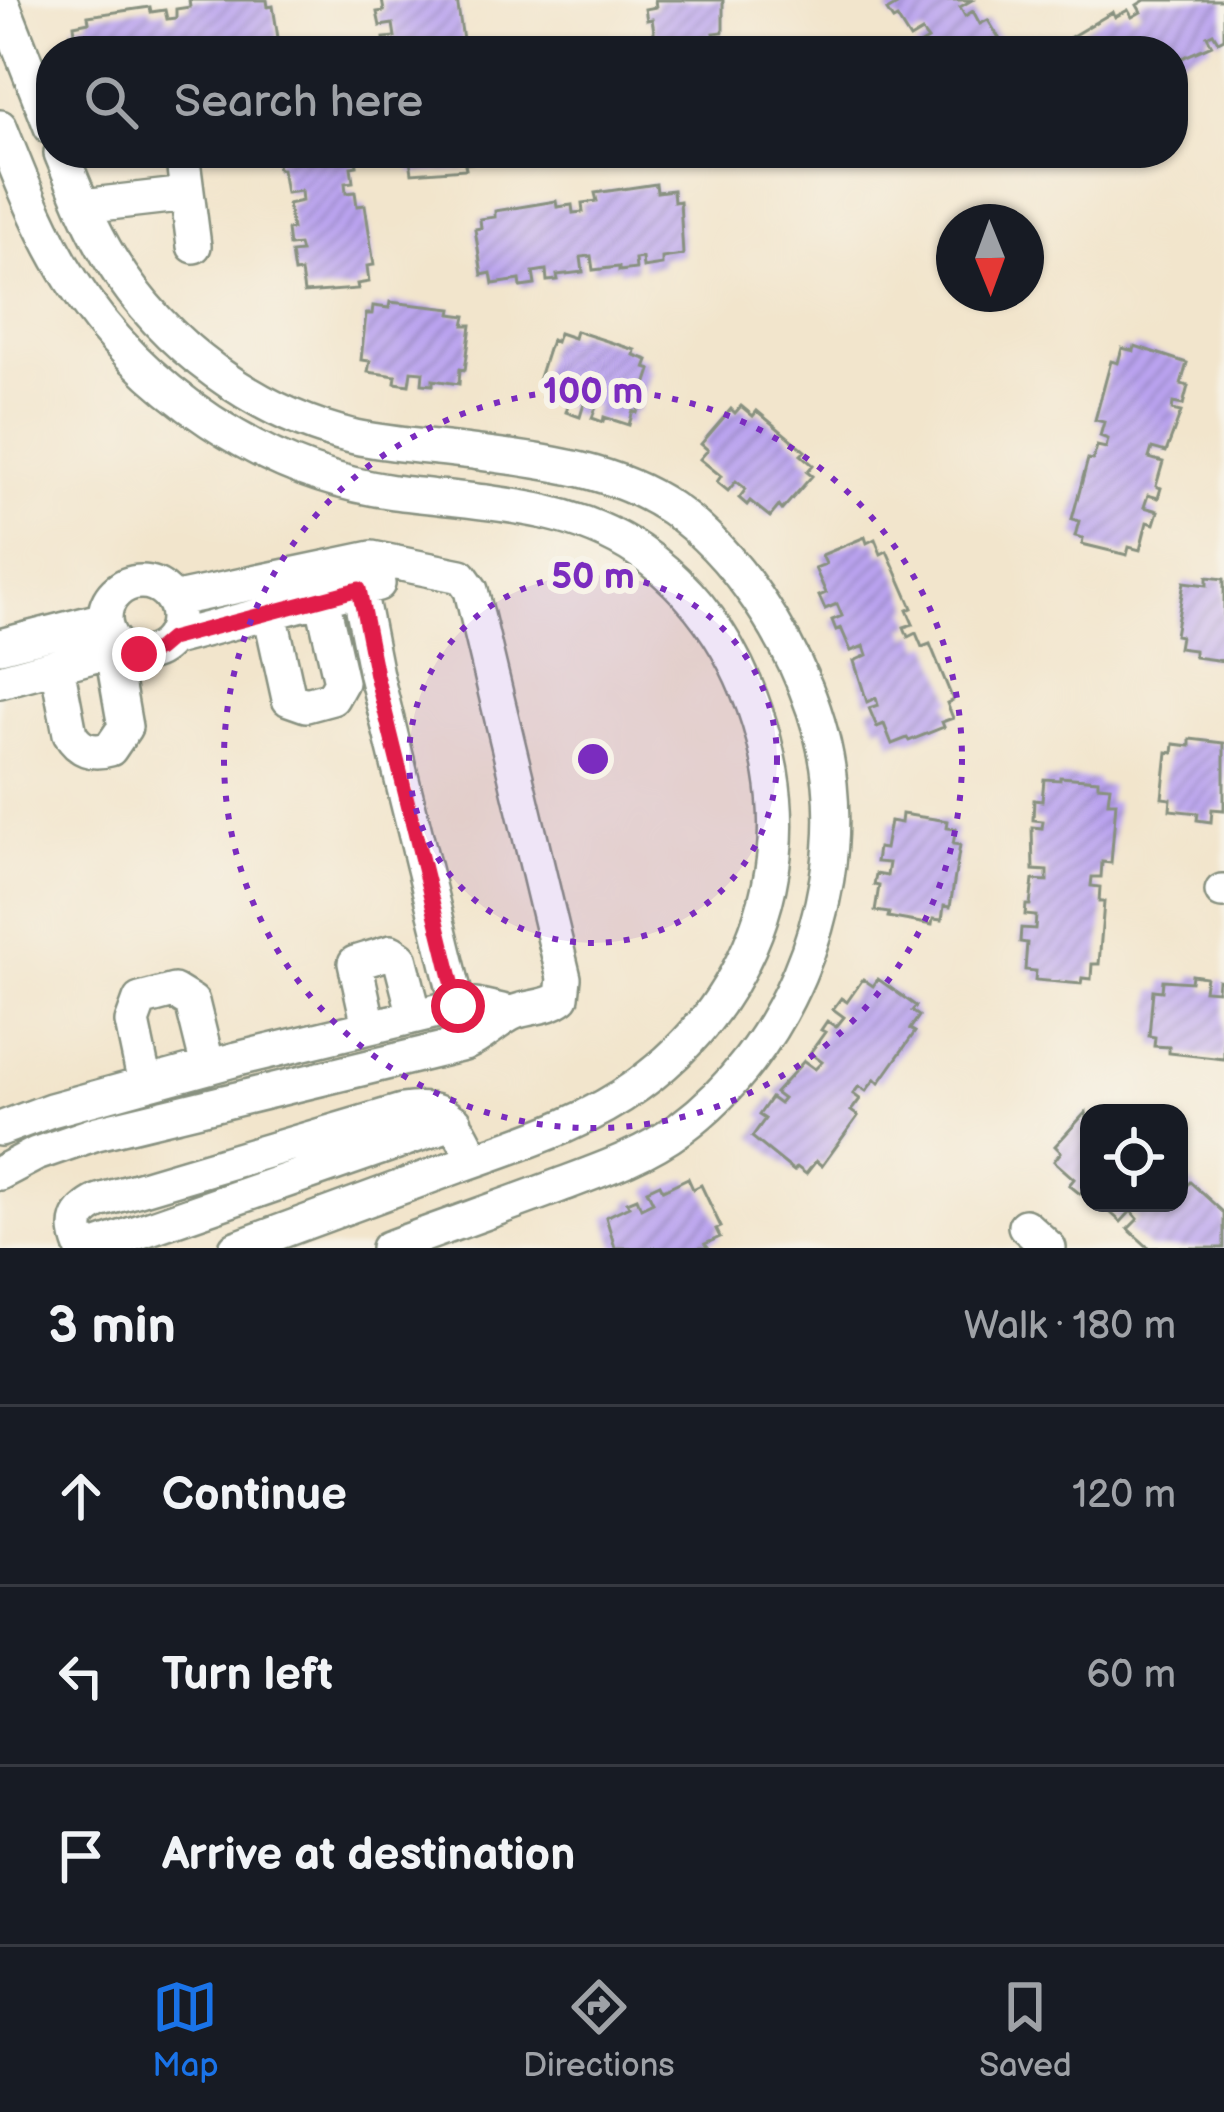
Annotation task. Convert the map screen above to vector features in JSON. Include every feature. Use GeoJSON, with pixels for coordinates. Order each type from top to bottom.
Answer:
{"type":"FeatureCollection","features":[{"type":"Feature","properties":{"kind":"street"},"geometry":{"type":"LineString","coordinates":[[2,5],[36,90]]}},
{"type":"Feature","properties":{"kind":"street"},"geometry":{"type":"LineString","coordinates":[[0,127],[35,214],[74,286],[125,350],[186,404],[256,447],[366,488],[561,513],[600,527],[660,567],[687,592],[730,651],[744,679],[767,753],[776,830],[760,923],[736,978],[690,1040],[636,1087],[557,1129],[236,1248]]}},
{"type":"Feature","properties":{"kind":"street"},"geometry":{"type":"LineString","coordinates":[[67,168],[111,261],[166,330],[206,365],[273,406],[356,437],[563,464],[608,477],[673,509],[725,555],[779,631],[805,686],[830,777],[831,830],[822,906],[792,989],[753,1054],[681,1129],[652,1147],[388,1248]]}},
{"type":"Feature","properties":{"kind":"street"},"geometry":{"type":"LineString","coordinates":[[184,168],[194,247]]}},
{"type":"Feature","properties":{"kind":"street"},"geometry":{"type":"LineString","coordinates":[[82,206],[188,194]]}},
{"type":"Feature","properties":{"kind":"street"},"geometry":{"type":"LineString","coordinates":[[0,1130],[51,1110],[369,1026],[458,1006],[511,1013],[556,1003],[562,997],[564,978],[471,590],[454,572],[372,559],[172,600]]}},
{"type":"Feature","properties":{"kind":"street"},"geometry":{"type":"LineString","coordinates":[[0,646],[114,646],[148,653],[170,639],[389,581],[411,567]]}},
{"type":"Feature","properties":{"kind":"street"},"geometry":{"type":"LineString","coordinates":[[57,666],[75,742],[91,752],[110,749],[125,727],[106,609],[117,591],[136,583],[157,586],[172,600],[177,620],[170,639]]}},
{"type":"Feature","properties":{"kind":"street"},"geometry":{"type":"LineString","coordinates":[[359,589],[458,1006]]}},
{"type":"Feature","properties":{"kind":"street"},"geometry":{"type":"LineString","coordinates":[[270,613],[289,699],[297,704],[319,702],[332,698],[341,682],[322,599]]}},
{"type":"Feature","properties":{"kind":"street"},"geometry":{"type":"LineString","coordinates":[[0,681],[114,646]]}},
{"type":"Feature","properties":{"kind":"street"},"geometry":{"type":"LineString","coordinates":[[369,1026],[355,963],[391,952],[400,958],[415,1016]]}},
{"type":"Feature","properties":{"kind":"street"},"geometry":{"type":"LineString","coordinates":[[145,1084],[132,1022],[140,1000],[174,992],[192,1002],[208,1067]]}},
{"type":"Feature","properties":{"kind":"street"},"geometry":{"type":"LineString","coordinates":[[0,1173],[71,1140],[464,1044],[482,1037],[511,1013]]}},
{"type":"Feature","properties":{"kind":"street"},"geometry":{"type":"LineString","coordinates":[[301,1043],[309,1079]]}},
{"type":"Feature","properties":{"kind":"street"},"geometry":{"type":"LineString","coordinates":[[82,1248],[76,1221],[99,1201],[402,1111],[433,1109],[454,1122],[474,1160]]}},
{"type":"Feature","properties":{"kind":"street"},"geometry":{"type":"LineString","coordinates":[[92,1248],[454,1122]]}},
{"type":"Feature","properties":{"kind":"building"},"geometry":{"type":"Polygon","coordinates":[[[189,0],[267,0],[268,7],[273,6],[278,36],[69,36],[75,33],[74,25],[89,22],[88,16],[150,7],[151,12],[165,10],[167,19],[176,18],[176,9],[190,7],[189,0]]]}},
{"type":"Feature","properties":{"kind":"building"},"geometry":{"type":"Polygon","coordinates":[[[382,0],[457,0],[462,36],[395,36],[393,24],[380,26],[377,12],[384,11],[382,0]]]}},
{"type":"Feature","properties":{"kind":"building"},"geometry":{"type":"Polygon","coordinates":[[[655,0],[723,0],[723,32],[655,36],[645,9],[656,7],[655,0]]]}},
{"type":"Feature","properties":{"kind":"building"},"geometry":{"type":"Polygon","coordinates":[[[894,0],[972,0],[960,7],[965,16],[973,11],[980,24],[988,20],[998,36],[925,36],[922,32],[908,36],[887,11],[897,5],[894,0]]]}},
{"type":"Feature","properties":{"kind":"building"},"geometry":{"type":"Polygon","coordinates":[[[1145,0],[1224,0],[1224,38],[1218,41],[1213,33],[1207,36],[1212,45],[1188,55],[1188,36],[1072,36],[1113,12],[1115,17],[1128,10],[1132,17],[1141,12],[1137,5],[1145,0]]]}},
{"type":"Feature","properties":{"kind":"building"},"geometry":{"type":"Polygon","coordinates":[[[351,168],[353,182],[345,183],[346,193],[355,192],[357,206],[365,205],[374,265],[367,266],[369,282],[357,284],[358,289],[304,293],[301,272],[294,273],[291,253],[301,252],[299,245],[289,246],[287,230],[292,229],[288,204],[302,201],[301,191],[286,193],[282,169],[278,169],[351,168]]]}},
{"type":"Feature","properties":{"kind":"building"},"geometry":{"type":"Polygon","coordinates":[[[411,168],[466,169],[412,173],[411,168]]]}},
{"type":"Feature","properties":{"kind":"building"},"geometry":{"type":"Polygon","coordinates":[[[656,184],[657,192],[673,190],[674,202],[680,201],[683,255],[662,258],[662,265],[643,268],[642,258],[635,259],[636,269],[619,271],[619,267],[593,270],[591,256],[581,257],[583,272],[547,281],[546,270],[533,272],[535,285],[521,287],[520,280],[493,284],[491,273],[482,275],[475,229],[481,228],[480,219],[495,217],[495,211],[556,201],[557,207],[572,205],[573,213],[583,212],[582,203],[597,201],[595,193],[656,184]]]}},
{"type":"Feature","properties":{"kind":"building"},"geometry":{"type":"Polygon","coordinates":[[[390,302],[452,309],[451,314],[466,316],[464,325],[471,325],[459,384],[433,380],[433,385],[422,384],[423,372],[411,371],[409,385],[395,383],[396,376],[368,372],[370,361],[361,360],[366,314],[372,314],[373,306],[389,308],[390,302]]]}},
{"type":"Feature","properties":{"kind":"building"},"geometry":{"type":"Polygon","coordinates":[[[576,331],[635,350],[634,355],[648,360],[645,368],[651,370],[629,425],[592,418],[596,407],[584,404],[580,417],[566,412],[568,405],[542,397],[545,386],[537,384],[551,340],[556,342],[559,333],[574,338],[576,331]]]}},
{"type":"Feature","properties":{"kind":"building"},"geometry":{"type":"Polygon","coordinates":[[[1135,346],[1187,363],[1181,384],[1188,386],[1183,405],[1173,403],[1172,410],[1181,412],[1166,452],[1152,448],[1149,458],[1163,462],[1156,486],[1161,488],[1158,498],[1148,495],[1144,507],[1158,511],[1154,524],[1147,522],[1140,550],[1129,547],[1127,555],[1082,544],[1083,538],[1075,536],[1079,521],[1072,519],[1088,459],[1093,460],[1097,446],[1106,448],[1108,439],[1100,436],[1104,422],[1095,420],[1111,361],[1118,363],[1122,348],[1134,351],[1135,346]]]}},
{"type":"Feature","properties":{"kind":"building"},"geometry":{"type":"Polygon","coordinates":[[[741,406],[753,416],[757,411],[805,451],[801,455],[813,465],[807,472],[812,476],[770,517],[739,498],[746,489],[736,481],[728,491],[717,482],[721,476],[700,459],[708,450],[701,444],[731,409],[735,413],[741,406]]]}},
{"type":"Feature","properties":{"kind":"building"},"geometry":{"type":"Polygon","coordinates":[[[865,537],[867,543],[875,539],[881,554],[887,551],[912,608],[907,610],[913,624],[904,627],[908,637],[916,633],[922,647],[930,644],[953,700],[947,703],[953,718],[942,722],[944,727],[892,744],[884,724],[877,727],[869,708],[878,705],[876,698],[867,702],[854,661],[867,655],[864,646],[851,651],[841,628],[836,630],[832,620],[842,616],[837,604],[825,609],[819,596],[826,593],[815,568],[826,564],[822,555],[865,537]]]}},
{"type":"Feature","properties":{"kind":"building"},"geometry":{"type":"Polygon","coordinates":[[[1207,577],[1224,579],[1224,661],[1194,657],[1194,650],[1178,648],[1180,636],[1175,635],[1184,582],[1207,585],[1207,577]]]}},
{"type":"Feature","properties":{"kind":"building"},"geometry":{"type":"Polygon","coordinates":[[[1190,739],[1224,743],[1224,810],[1212,809],[1211,822],[1197,820],[1198,813],[1170,810],[1171,799],[1162,798],[1167,752],[1173,753],[1174,744],[1190,746],[1190,739]]]}},
{"type":"Feature","properties":{"kind":"building"},"geometry":{"type":"Polygon","coordinates":[[[1044,779],[1098,780],[1098,785],[1110,786],[1108,802],[1116,802],[1111,863],[1102,862],[1101,877],[1092,877],[1091,886],[1100,887],[1099,902],[1104,902],[1099,964],[1092,964],[1091,979],[1082,978],[1081,984],[1035,980],[1036,971],[1025,970],[1027,943],[1020,942],[1021,928],[1035,929],[1036,916],[1025,915],[1033,880],[1047,881],[1047,871],[1033,870],[1032,827],[1042,828],[1043,821],[1033,820],[1034,800],[1042,801],[1044,779]]]}},
{"type":"Feature","properties":{"kind":"building"},"geometry":{"type":"Polygon","coordinates":[[[902,814],[948,821],[947,828],[956,829],[953,844],[960,845],[950,907],[944,906],[942,920],[933,919],[932,925],[875,911],[876,874],[887,876],[889,863],[876,862],[878,848],[885,849],[890,821],[901,823],[902,814]]]}},
{"type":"Feature","properties":{"kind":"building"},"geometry":{"type":"Polygon","coordinates":[[[1192,975],[1206,977],[1204,990],[1217,991],[1218,980],[1224,981],[1224,1059],[1169,1053],[1169,1047],[1154,1046],[1155,1037],[1149,1036],[1153,990],[1162,991],[1163,980],[1191,982],[1192,975]]]}},
{"type":"Feature","properties":{"kind":"building"},"geometry":{"type":"Polygon","coordinates":[[[863,979],[873,986],[878,979],[916,1006],[912,1011],[919,1016],[910,1029],[915,1032],[879,1083],[875,1079],[866,1091],[859,1086],[853,1094],[860,1099],[851,1111],[858,1116],[822,1166],[816,1161],[806,1174],[797,1167],[794,1171],[752,1137],[765,1119],[759,1115],[771,1098],[779,1104],[783,1099],[775,1093],[804,1061],[815,1069],[822,1062],[810,1053],[825,1032],[821,1030],[827,1021],[836,1027],[844,1017],[833,1009],[841,998],[847,1002],[863,979]]]}},
{"type":"Feature","properties":{"kind":"building"},"geometry":{"type":"Polygon","coordinates":[[[1080,1119],[1080,1194],[1069,1185],[1074,1179],[1054,1161],[1061,1152],[1055,1146],[1080,1119]]]}},
{"type":"Feature","properties":{"kind":"building"},"geometry":{"type":"Polygon","coordinates":[[[688,1178],[693,1189],[701,1185],[721,1227],[716,1229],[720,1237],[705,1244],[708,1248],[615,1248],[606,1217],[637,1198],[641,1208],[653,1202],[647,1190],[660,1184],[663,1190],[688,1178]]]}},
{"type":"Feature","properties":{"kind":"building"},"geometry":{"type":"Polygon","coordinates":[[[1188,1184],[1224,1213],[1224,1248],[1149,1248],[1128,1229],[1138,1219],[1132,1212],[1188,1212],[1188,1184]]]}},
{"type":"Feature","properties":{"kind":"building"},"geometry":{"type":"Polygon","coordinates":[[[1110,1212],[1130,1212],[1121,1222],[1110,1212]]]}},
{"type":"Feature","properties":{"kind":"route"},"geometry":{"type":"LineString","coordinates":[[139,654],[157,650],[170,639],[359,589],[458,1006]]}}]}
